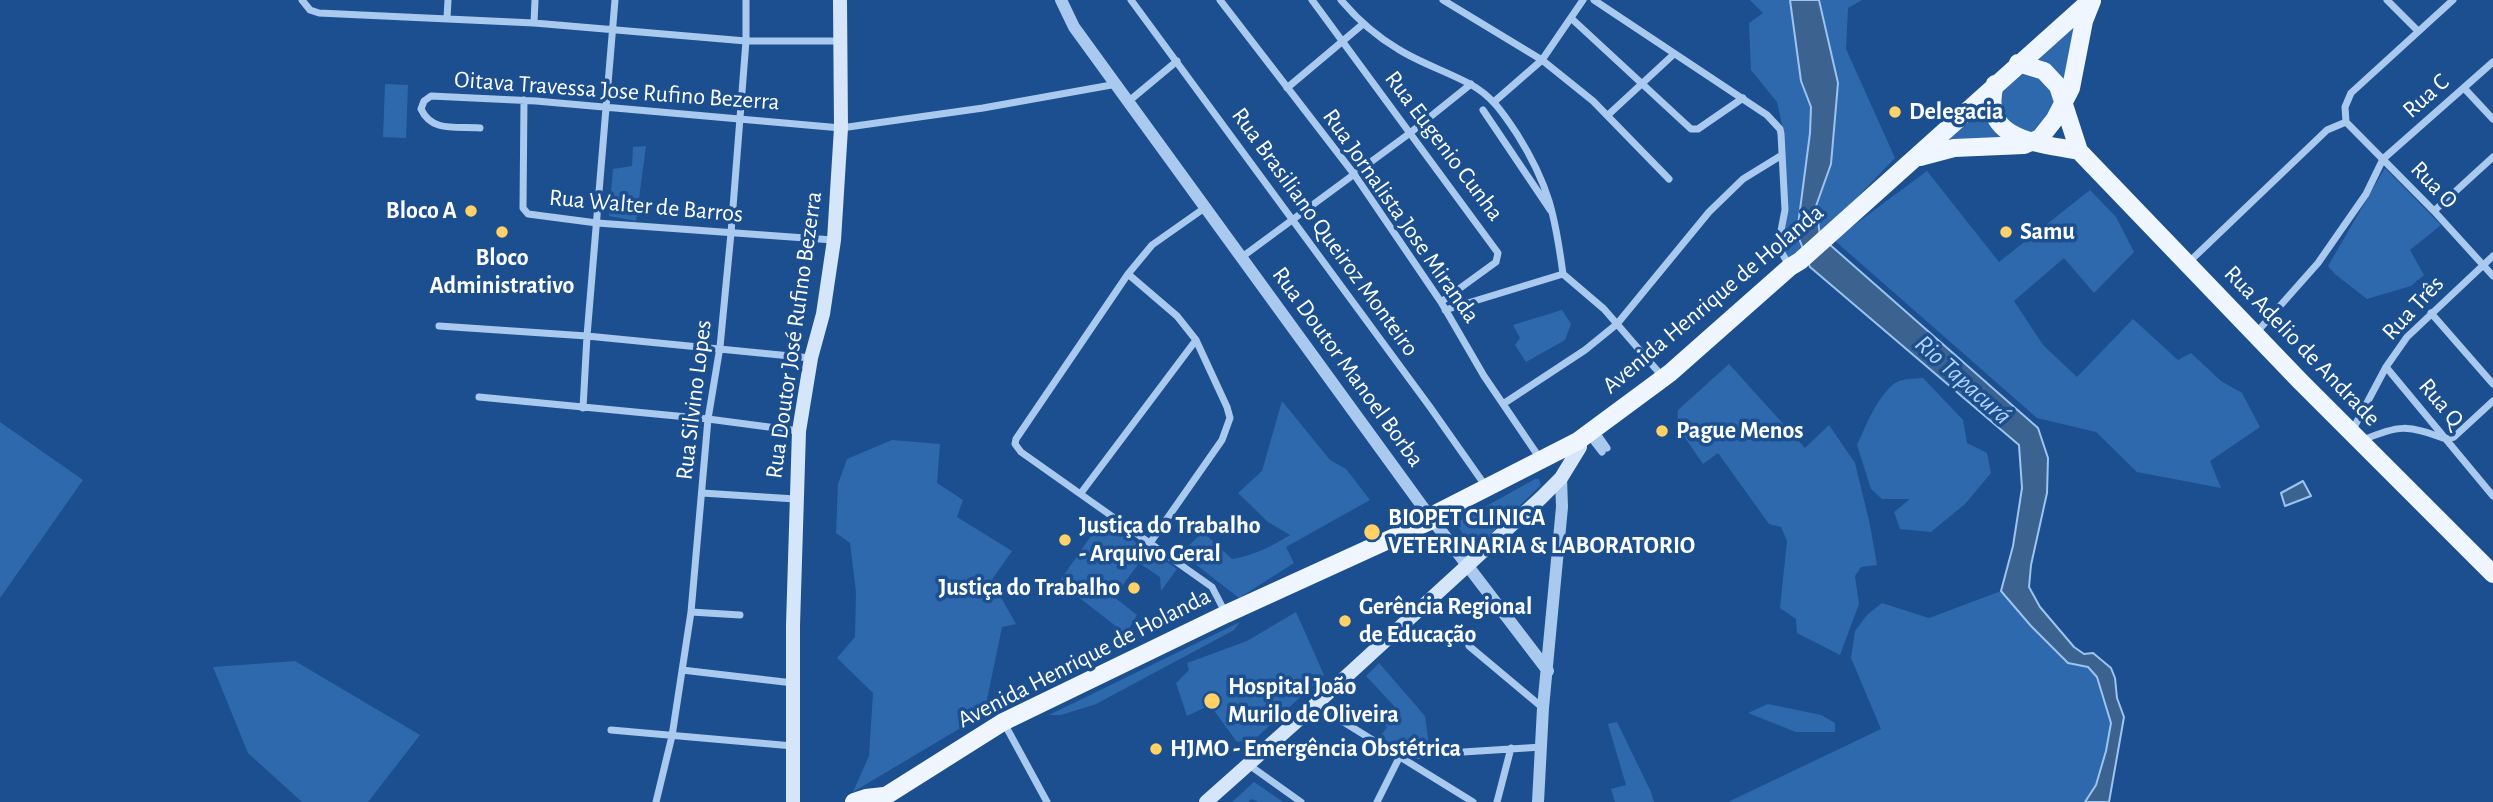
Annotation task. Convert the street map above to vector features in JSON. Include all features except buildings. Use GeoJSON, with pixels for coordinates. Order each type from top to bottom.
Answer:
{"type":"FeatureCollection","features":[{"type":"Feature","properties":{"kind":"main road","name":"Rua Doutor José Rufino Bezerra"},"geometry":{"type":"LineString","coordinates":[[793,802],[795,499],[799,431],[811,358],[823,314],[834,240],[841,128],[840,0]]}},
{"type":"Feature","properties":{"kind":"main road","name":"Avenida Henrique de Holanda"},"geometry":{"type":"LineString","coordinates":[[854,802],[866,798],[882,800],[1003,722],[1226,614],[1432,520],[1437,513],[1588,434],[1664,378],[2092,0]]}},
{"type":"Feature","properties":{"kind":"main road"},"geometry":{"type":"LineString","coordinates":[[1916,158],[1954,148],[2018,146],[2032,143],[2045,133],[2064,104],[2074,77],[2084,21],[2092,0]]}},
{"type":"Feature","properties":{"kind":"main road"},"geometry":{"type":"LineString","coordinates":[[2018,63],[2048,74],[2060,90],[2079,151]]}},
{"type":"Feature","properties":{"kind":"main road"},"geometry":{"type":"LineString","coordinates":[[1995,84],[1992,98],[1995,115],[2011,134],[2032,143],[2079,151]]}},
{"type":"Feature","properties":{"kind":"main road","name":"Rua Adelio de Andrade"},"geometry":{"type":"LineString","coordinates":[[2079,151],[2255,334],[2493,574]]}},
{"type":"Feature","properties":{"kind":"main road"},"geometry":{"type":"LineString","coordinates":[[1206,802],[1467,566],[1596,444],[1681,375],[1794,272],[1795,264]]}},
{"type":"Feature","properties":{"kind":"main road"},"geometry":{"type":"LineString","coordinates":[[1432,520],[1596,444]]}},
{"type":"Feature","properties":{"kind":"street"},"geometry":{"type":"LineString","coordinates":[[302,0],[310,10],[318,13],[534,23],[746,41],[840,41]]}},
{"type":"Feature","properties":{"kind":"street"},"geometry":{"type":"LineString","coordinates":[[447,18],[448,0]]}},
{"type":"Feature","properties":{"kind":"street"},"geometry":{"type":"LineString","coordinates":[[534,23],[535,0]]}},
{"type":"Feature","properties":{"kind":"street"},"geometry":{"type":"LineString","coordinates":[[583,408],[615,0]]}},
{"type":"Feature","properties":{"kind":"street","name":"Rua Silvino Lopes"},"geometry":{"type":"LineString","coordinates":[[656,802],[672,736],[691,612],[708,419],[720,347],[731,233],[746,41],[746,0]]}},
{"type":"Feature","properties":{"kind":"street","name":"Rua Doutor Manoel Borba"},"geometry":{"type":"LineString","coordinates":[[1061,0],[1074,27],[1118,84],[1432,520],[1548,671]]}},
{"type":"Feature","properties":{"kind":"street","name":"Rua Brasiliano Queiroz Monteiro"},"geometry":{"type":"LineString","coordinates":[[1130,0],[1487,488]]}},
{"type":"Feature","properties":{"kind":"street","name":"Rua Jornalista Jose Miranda"},"geometry":{"type":"LineString","coordinates":[[1220,0],[1354,174],[1541,460]]}},
{"type":"Feature","properties":{"kind":"street","name":"Rua Eugenio Cunha"},"geometry":{"type":"LineString","coordinates":[[1312,0],[1498,253],[1496,262],[1440,302]]}},
{"type":"Feature","properties":{"kind":"street"},"geometry":{"type":"LineString","coordinates":[[1341,0],[1363,24],[1398,49],[1471,84],[1495,101],[1535,162],[1556,218],[1563,274],[1604,309],[1664,378]]}},
{"type":"Feature","properties":{"kind":"street"},"geometry":{"type":"LineString","coordinates":[[1443,0],[1542,60],[1608,115],[1669,178]]}},
{"type":"Feature","properties":{"kind":"street"},"geometry":{"type":"LineString","coordinates":[[1495,101],[1542,60],[1583,0]]}},
{"type":"Feature","properties":{"kind":"street"},"geometry":{"type":"LineString","coordinates":[[1594,0],[1743,98],[1767,115],[1780,129],[1785,209],[1778,246],[1795,264]]}},
{"type":"Feature","properties":{"kind":"street"},"geometry":{"type":"LineString","coordinates":[[2387,0],[2418,32]]}},
{"type":"Feature","properties":{"kind":"street"},"geometry":{"type":"LineString","coordinates":[[2188,264],[2319,138],[2328,130],[2346,122],[2345,107],[2351,93],[2453,0]]}},
{"type":"Feature","properties":{"kind":"street"},"geometry":{"type":"LineString","coordinates":[[1572,19],[1694,129],[1698,129],[1743,98]]}},
{"type":"Feature","properties":{"kind":"street"},"geometry":{"type":"LineString","coordinates":[[1287,88],[1363,24]]}},
{"type":"Feature","properties":{"kind":"street"},"geometry":{"type":"LineString","coordinates":[[1608,115],[1674,54]]}},
{"type":"Feature","properties":{"kind":"street"},"geometry":{"type":"LineString","coordinates":[[1129,102],[1177,61]]}},
{"type":"Feature","properties":{"kind":"street","name":"Rua C"},"geometry":{"type":"LineString","coordinates":[[2383,159],[2493,62]]}},
{"type":"Feature","properties":{"kind":"street","name":"Oitava Travessa Jose Rufino Bezerra"},"geometry":{"type":"LineString","coordinates":[[480,128],[434,125],[426,119],[421,109],[424,101],[431,96],[524,100],[841,128],[983,108],[1118,84]]}},
{"type":"Feature","properties":{"kind":"street"},"geometry":{"type":"LineString","coordinates":[[1242,257],[1471,84]]}},
{"type":"Feature","properties":{"kind":"street"},"geometry":{"type":"LineString","coordinates":[[2464,88],[2493,119]]}},
{"type":"Feature","properties":{"kind":"street","name":"Rua Walter de Barros"},"geometry":{"type":"LineString","coordinates":[[524,100],[523,208],[528,214],[597,223],[834,240]]}},
{"type":"Feature","properties":{"kind":"street"},"geometry":{"type":"LineString","coordinates":[[1483,110],[1556,218]]}},
{"type":"Feature","properties":{"kind":"street","name":"Rua O"},"geometry":{"type":"LineString","coordinates":[[2346,122],[2434,211],[2493,276]]}},
{"type":"Feature","properties":{"kind":"street"},"geometry":{"type":"LineString","coordinates":[[1503,404],[1585,350],[1617,324],[1709,212],[1743,179],[1783,155]]}},
{"type":"Feature","properties":{"kind":"street"},"geometry":{"type":"LineString","coordinates":[[2434,211],[2493,157]]}},
{"type":"Feature","properties":{"kind":"street"},"geometry":{"type":"LineString","coordinates":[[2255,334],[2318,264],[2366,194],[2383,159]]}},
{"type":"Feature","properties":{"kind":"street"},"geometry":{"type":"LineString","coordinates":[[1206,206],[1153,245],[1128,274],[1016,439],[1017,447],[1212,587],[1226,614]]}},
{"type":"Feature","properties":{"kind":"street","name":"Rua Três"},"geometry":{"type":"LineString","coordinates":[[2356,436],[2386,367],[2407,337],[2493,256]]}},
{"type":"Feature","properties":{"kind":"street"},"geometry":{"type":"LineString","coordinates":[[1128,274],[1177,316],[1196,340],[1230,418],[1228,429],[1150,543]]}},
{"type":"Feature","properties":{"kind":"street"},"geometry":{"type":"LineString","coordinates":[[1445,310],[1563,274]]}},
{"type":"Feature","properties":{"kind":"street"},"geometry":{"type":"LineString","coordinates":[[2431,313],[2493,384]]}},
{"type":"Feature","properties":{"kind":"street"},"geometry":{"type":"LineString","coordinates":[[439,326],[720,347],[811,358]]}},
{"type":"Feature","properties":{"kind":"street"},"geometry":{"type":"LineString","coordinates":[[1081,494],[1196,340]]}},
{"type":"Feature","properties":{"kind":"street","name":"Rua Q"},"geometry":{"type":"LineString","coordinates":[[2386,367],[2493,496]]}},
{"type":"Feature","properties":{"kind":"street"},"geometry":{"type":"LineString","coordinates":[[479,397],[708,419],[799,431]]}},
{"type":"Feature","properties":{"kind":"street"},"geometry":{"type":"LineString","coordinates":[[2356,436],[2404,427],[2446,439],[2454,437],[2493,401]]}},
{"type":"Feature","properties":{"kind":"street"},"geometry":{"type":"LineString","coordinates":[[1538,802],[1543,708],[1562,507],[1561,478]]}},
{"type":"Feature","properties":{"kind":"street"},"geometry":{"type":"LineString","coordinates":[[702,493],[795,499]]}},
{"type":"Feature","properties":{"kind":"street"},"geometry":{"type":"LineString","coordinates":[[691,612],[740,615]]}},
{"type":"Feature","properties":{"kind":"street"},"geometry":{"type":"LineString","coordinates":[[1469,646],[1543,708]]}},
{"type":"Feature","properties":{"kind":"street"},"geometry":{"type":"LineString","coordinates":[[682,670],[793,683]]}},
{"type":"Feature","properties":{"kind":"street"},"geometry":{"type":"LineString","coordinates":[[1315,705],[1473,802]]}},
{"type":"Feature","properties":{"kind":"street"},"geometry":{"type":"LineString","coordinates":[[1003,722],[1047,802]]}},
{"type":"Feature","properties":{"kind":"street"},"geometry":{"type":"LineString","coordinates":[[611,730],[793,746]]}},
{"type":"Feature","properties":{"kind":"street"},"geometry":{"type":"LineString","coordinates":[[1400,757],[1542,747]]}},
{"type":"Feature","properties":{"kind":"street"},"geometry":{"type":"LineString","coordinates":[[1497,802],[1511,748]]}},
{"type":"Feature","properties":{"kind":"street"},"geometry":{"type":"LineString","coordinates":[[1377,802],[1400,757]]}},
{"type":"Feature","properties":{"kind":"street"},"geometry":{"type":"LineString","coordinates":[[1249,765],[1301,802]]}},
{"type":"Feature","properties":{"kind":"shaded area"},"geometry":{"type":"Polygon","coordinates":[[[1750,0],[1790,0],[1801,81],[1811,107],[1803,252],[1791,264],[1780,246],[1787,209],[1783,129],[1777,102],[1751,70],[1749,23],[1763,13],[1750,0]]]}},
{"type":"Feature","properties":{"kind":"shaded area"},"geometry":{"type":"Polygon","coordinates":[[[1820,0],[1862,0],[1848,8],[1846,49],[1895,158],[1820,236],[1816,206],[1831,164],[1837,79],[1820,0]]]}},
{"type":"Feature","properties":{"kind":"shaded area"},"geometry":{"type":"Polygon","coordinates":[[[2088,5],[2067,92],[2022,64],[2088,5]]]}},
{"type":"Feature","properties":{"kind":"shaded area"},"geometry":{"type":"Polygon","coordinates":[[[2012,72],[2043,72],[2062,105],[2030,137],[2005,123],[1996,95],[2012,72]]]}},
{"type":"Feature","properties":{"kind":"shaded area"},"geometry":{"type":"Polygon","coordinates":[[[385,84],[408,85],[406,138],[383,137],[385,84]]]}},
{"type":"Feature","properties":{"kind":"shaded area"},"geometry":{"type":"Polygon","coordinates":[[[1991,91],[1990,114],[2020,141],[1932,146],[1991,91]]]}},
{"type":"Feature","properties":{"kind":"shaded area"},"geometry":{"type":"Polygon","coordinates":[[[646,146],[636,221],[609,216],[613,169],[632,166],[633,147],[646,146]]]}},
{"type":"Feature","properties":{"kind":"shaded area"},"geometry":{"type":"Polygon","coordinates":[[[2385,168],[2441,225],[2410,250],[2424,275],[2411,286],[2367,299],[2328,266],[2385,168]]]}},
{"type":"Feature","properties":{"kind":"shaded area"},"geometry":{"type":"Polygon","coordinates":[[[1927,171],[1999,262],[2090,190],[2116,217],[2134,252],[2094,293],[2064,258],[2014,301],[2043,345],[2077,377],[2133,319],[2178,360],[2191,353],[2221,381],[2242,393],[2260,427],[2210,461],[2221,488],[2137,472],[2096,432],[2037,418],[1834,240],[1927,171]]]}},
{"type":"Feature","properties":{"kind":"shaded area"},"geometry":{"type":"Polygon","coordinates":[[[1562,310],[1571,324],[1565,340],[1526,362],[1515,345],[1520,338],[1513,325],[1562,310]]]}},
{"type":"Feature","properties":{"kind":"shaded area"},"geometry":{"type":"Polygon","coordinates":[[[1729,364],[1805,448],[1829,425],[1855,463],[1877,565],[1861,567],[1855,576],[1859,604],[1840,655],[1797,633],[1796,619],[1780,608],[1787,541],[1781,527],[1769,524],[1718,453],[1703,464],[1677,426],[1678,410],[1729,364]]]}},
{"type":"Feature","properties":{"kind":"shaded area"},"geometry":{"type":"Polygon","coordinates":[[[1923,378],[1963,420],[1967,443],[1987,453],[1991,473],[1965,504],[1931,532],[1900,529],[1894,512],[1910,499],[1882,499],[1871,489],[1857,445],[1888,389],[1901,380],[1923,378]]]}},
{"type":"Feature","properties":{"kind":"shaded area"},"geometry":{"type":"Polygon","coordinates":[[[1282,401],[1330,460],[1346,469],[1370,500],[1286,547],[1294,563],[1239,598],[1181,553],[1203,532],[1232,559],[1262,550],[1290,535],[1268,522],[1238,493],[1262,471],[1282,401]]]}},
{"type":"Feature","properties":{"kind":"shaded area"},"geometry":{"type":"Polygon","coordinates":[[[0,422],[83,480],[0,598],[0,422]]]}},
{"type":"Feature","properties":{"kind":"shaded area"},"geometry":{"type":"Polygon","coordinates":[[[892,440],[940,444],[937,483],[963,500],[957,517],[1012,551],[986,588],[999,594],[1016,624],[1002,627],[984,714],[853,792],[869,756],[873,693],[837,658],[855,637],[856,592],[850,543],[836,533],[838,484],[847,459],[892,440]]]}},
{"type":"Feature","properties":{"kind":"shaded area"},"geometry":{"type":"Polygon","coordinates":[[[1539,479],[1541,485],[1476,548],[1471,547],[1456,523],[1539,479]]]}},
{"type":"Feature","properties":{"kind":"shaded area"},"geometry":{"type":"Polygon","coordinates":[[[1102,520],[1177,569],[1161,591],[1160,577],[1139,563],[1114,597],[1137,615],[1126,634],[1059,582],[1102,520]]]}},
{"type":"Feature","properties":{"kind":"shaded area"},"geometry":{"type":"Polygon","coordinates":[[[2001,591],[2068,663],[2088,667],[2097,677],[2111,723],[2096,785],[2085,802],[1728,802],[1881,729],[1851,658],[1855,631],[1867,615],[1882,603],[1929,618],[2001,591]]]}},
{"type":"Feature","properties":{"kind":"shaded area"},"geometry":{"type":"Polygon","coordinates":[[[1296,612],[1324,675],[1256,738],[1237,742],[1210,705],[1187,716],[1176,683],[1189,670],[1187,663],[1247,641],[1296,612]]]}},
{"type":"Feature","properties":{"kind":"shaded area"},"geometry":{"type":"Polygon","coordinates":[[[1240,622],[1234,630],[1096,704],[1061,715],[1049,715],[1240,622]]]}},
{"type":"Feature","properties":{"kind":"shaded area"},"geometry":{"type":"Polygon","coordinates":[[[295,661],[420,735],[368,802],[302,802],[248,753],[213,667],[295,661]]]}},
{"type":"Feature","properties":{"kind":"shaded area"},"geometry":{"type":"Polygon","coordinates":[[[1379,663],[1425,716],[1429,745],[1399,748],[1380,737],[1387,727],[1378,721],[1394,706],[1366,676],[1379,663]]]}},
{"type":"Feature","properties":{"kind":"shaded area"},"geometry":{"type":"Polygon","coordinates":[[[1768,704],[1821,715],[1835,723],[1835,732],[1796,732],[1748,713],[1768,704]]]}},
{"type":"Feature","properties":{"kind":"shaded area"},"geometry":{"type":"Polygon","coordinates":[[[1617,722],[1654,802],[1615,802],[1611,789],[1626,785],[1608,724],[1617,722]]]}},
{"type":"Feature","properties":{"kind":"shaded area"},"geometry":{"type":"Polygon","coordinates":[[[1254,782],[1283,802],[1259,802],[1251,799],[1248,802],[1232,802],[1254,782]]]}},
{"type":"Feature","properties":{"kind":"water","name":"Rio Tapacurá"},"geometry":{"type":"Polygon","coordinates":[[[1790,0],[1819,0],[1838,83],[1831,164],[1816,206],[1820,236],[2038,428],[2048,458],[2047,493],[2031,565],[2029,587],[2040,607],[2074,647],[2084,654],[2093,653],[2111,668],[2115,678],[2117,698],[2124,717],[2109,802],[2085,802],[2096,785],[2111,723],[2097,677],[2088,667],[2068,663],[2001,591],[2013,546],[2022,488],[2019,445],[1810,267],[1797,233],[1811,107],[1801,81],[1790,0]]]}},
{"type":"Feature","properties":{"kind":"water"},"geometry":{"type":"Polygon","coordinates":[[[2303,481],[2311,496],[2285,506],[2281,493],[2303,481]]]}},
{"type":"Feature","properties":{"kind":"place","name":"Delegacia"},"geometry":{"type":"Point","coordinates":[1895,112]}},
{"type":"Feature","properties":{"kind":"place","name":"Bloco A"},"geometry":{"type":"Point","coordinates":[471,211]}},
{"type":"Feature","properties":{"kind":"place","name":"Bloco Administrativo"},"geometry":{"type":"Point","coordinates":[502,232]}},
{"type":"Feature","properties":{"kind":"place","name":"Samu"},"geometry":{"type":"Point","coordinates":[2006,232]}},
{"type":"Feature","properties":{"kind":"place","name":"Pague Menos"},"geometry":{"type":"Point","coordinates":[1662,431]}},
{"type":"Feature","properties":{"kind":"place","name":"BIOPET CLINICA VETERINARIA & LABORATORIO"},"geometry":{"type":"Point","coordinates":[1372,532]}},
{"type":"Feature","properties":{"kind":"place","name":"Justiça do Trabalho - Arquivo Geral"},"geometry":{"type":"Point","coordinates":[1065,540]}},
{"type":"Feature","properties":{"kind":"place","name":"Justiça do Trabalho"},"geometry":{"type":"Point","coordinates":[1134,588]}},
{"type":"Feature","properties":{"kind":"place","name":"Gerência Regional de Educação"},"geometry":{"type":"Point","coordinates":[1345,621]}},
{"type":"Feature","properties":{"kind":"place","name":"Hospital João Murilo de Oliveira"},"geometry":{"type":"Point","coordinates":[1212,701]}},
{"type":"Feature","properties":{"kind":"place","name":"HJMO - Emergência Obstétrica"},"geometry":{"type":"Point","coordinates":[1156,749]}}]}
